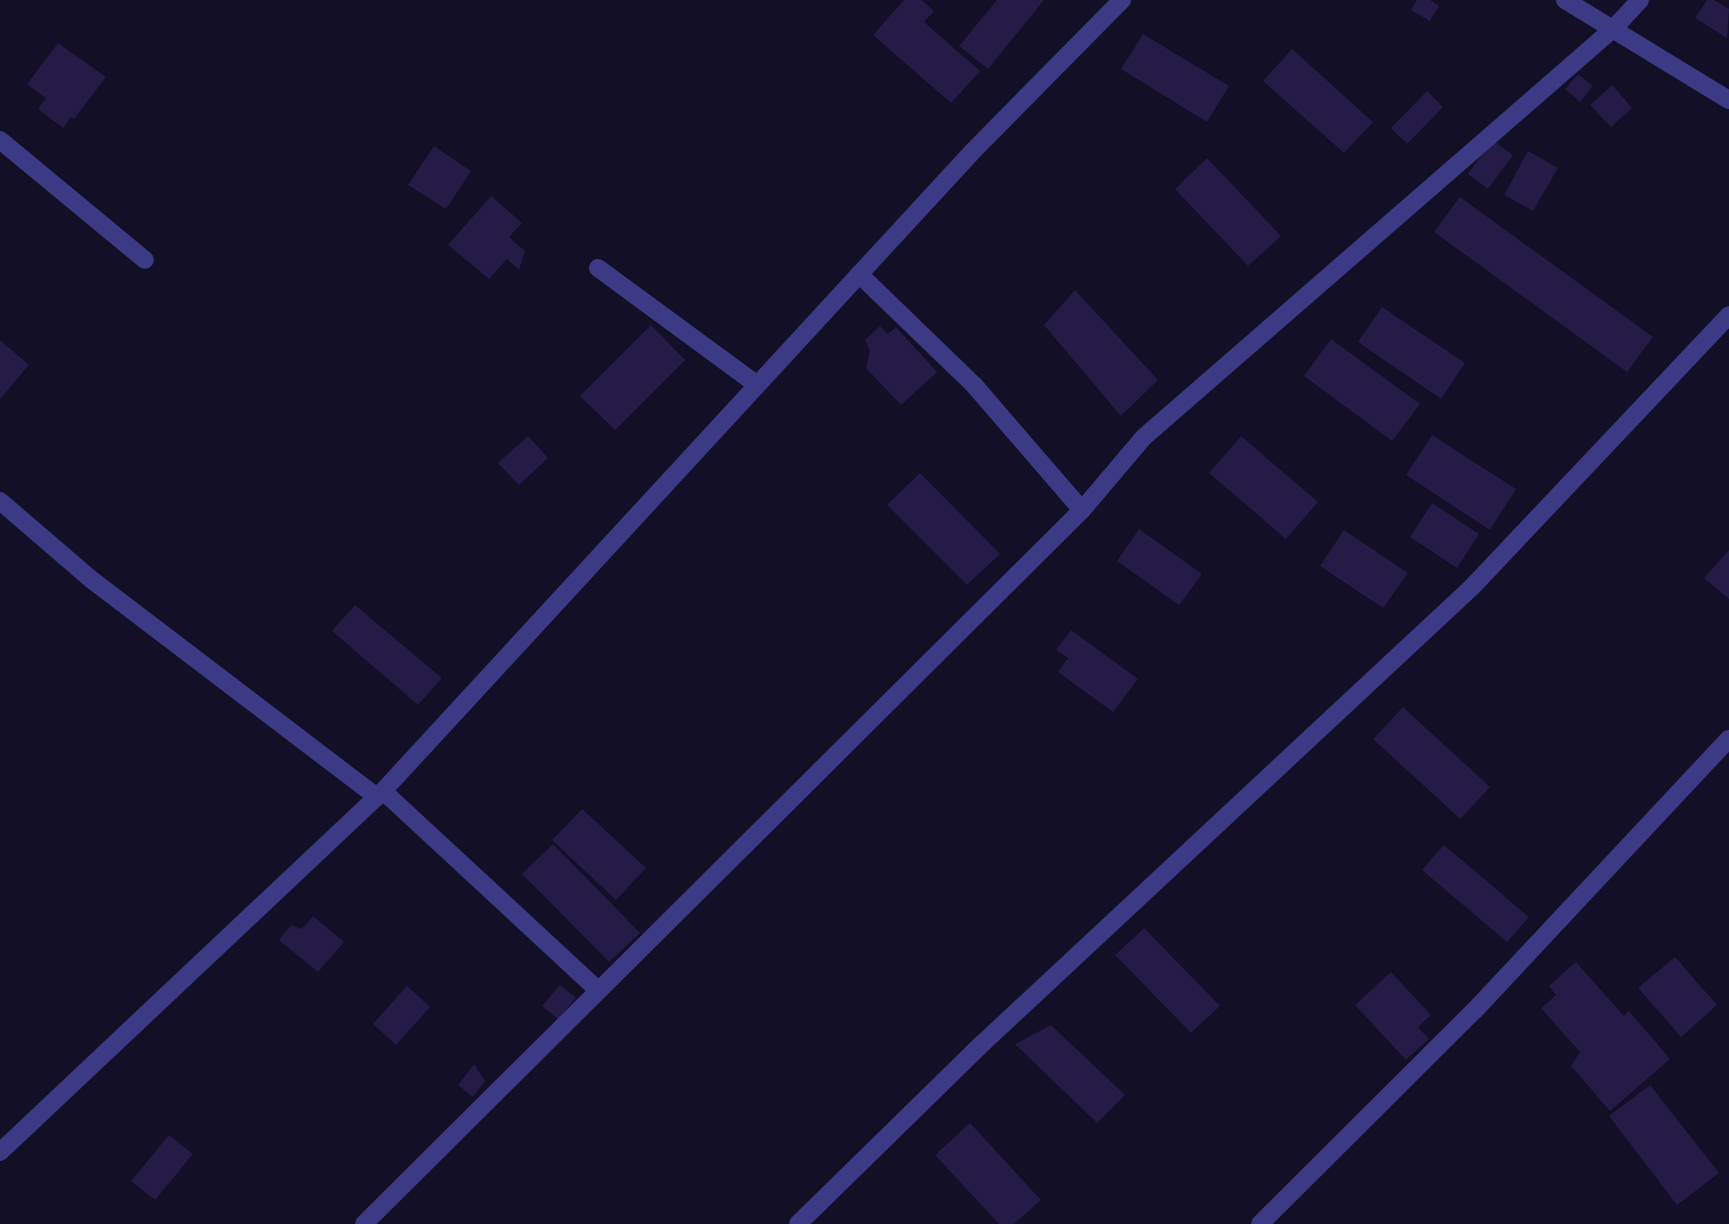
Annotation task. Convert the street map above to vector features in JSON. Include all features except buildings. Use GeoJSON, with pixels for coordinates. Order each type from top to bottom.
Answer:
{"type":"FeatureCollection","features":[{"type":"Feature","properties":{"kind":"street"},"geometry":{"type":"LineString","coordinates":[[0,1152],[380,794],[972,152],[1122,0]]}},
{"type":"Feature","properties":{"kind":"street"},"geometry":{"type":"LineString","coordinates":[[1565,0],[1614,27],[1729,100]]}},
{"type":"Feature","properties":{"kind":"street"},"geometry":{"type":"LineString","coordinates":[[364,1224],[1082,510],[1144,437],[1614,27],[1640,0]]}},
{"type":"Feature","properties":{"kind":"street"},"geometry":{"type":"LineString","coordinates":[[0,140],[145,260]]}},
{"type":"Feature","properties":{"kind":"street"},"geometry":{"type":"LineString","coordinates":[[598,268],[757,385]]}},
{"type":"Feature","properties":{"kind":"street"},"geometry":{"type":"LineString","coordinates":[[859,274],[974,385],[1082,510]]}},
{"type":"Feature","properties":{"kind":"street"},"geometry":{"type":"LineString","coordinates":[[798,1224],[983,1043],[1472,587],[1729,315]]}},
{"type":"Feature","properties":{"kind":"street"},"geometry":{"type":"LineString","coordinates":[[0,501],[92,580],[380,794],[598,990]]}},
{"type":"Feature","properties":{"kind":"street"},"geometry":{"type":"LineString","coordinates":[[1260,1224],[1475,1010],[1729,739]]}}]}
